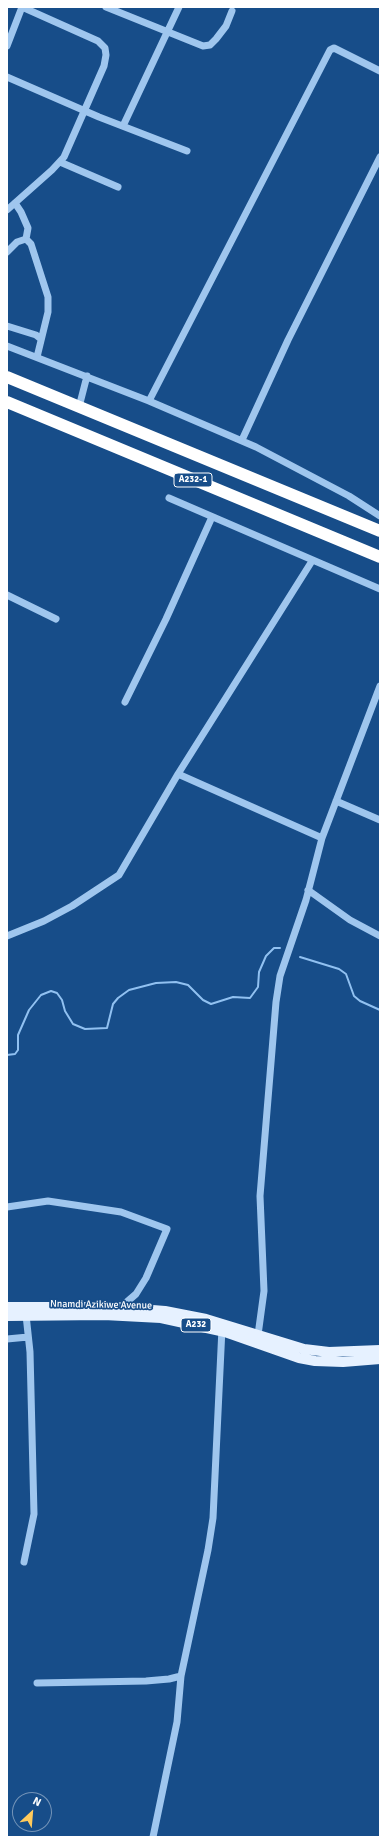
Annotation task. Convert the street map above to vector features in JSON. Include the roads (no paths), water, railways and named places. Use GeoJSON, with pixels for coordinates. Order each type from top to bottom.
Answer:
{"type":"FeatureCollection","features":[{"type":"Feature","properties":{"kind":"highway","name":"A232-1"},"geometry":{"type":"LineString","coordinates":[[7,377],[380,531]]}},
{"type":"Feature","properties":{"kind":"highway","name":"A232-1"},"geometry":{"type":"LineString","coordinates":[[8,405],[380,558]]}},
{"type":"Feature","properties":{"kind":"main road","name":"Nnamdi Azikiwe Avenue"},"geometry":{"type":"LineString","coordinates":[[7,1307],[121,1307],[165,1311],[304,1349],[329,1352],[380,1350]]}},
{"type":"Feature","properties":{"kind":"main road","name":"Nnamdi Azikiwe Avenue"},"geometry":{"type":"LineString","coordinates":[[7,1316],[138,1316],[176,1320],[222,1327],[281,1353],[316,1361],[343,1362],[380,1359]]}},
{"type":"Feature","properties":{"kind":"street"},"geometry":{"type":"LineString","coordinates":[[7,46],[22,7],[98,41],[105,48],[106,55],[104,66],[64,157],[7,210]]}},
{"type":"Feature","properties":{"kind":"street"},"geometry":{"type":"LineString","coordinates":[[106,7],[203,46],[210,45],[226,26],[232,11]]}},
{"type":"Feature","properties":{"kind":"street"},"geometry":{"type":"LineString","coordinates":[[124,126],[180,7]]}},
{"type":"Feature","properties":{"kind":"street"},"geometry":{"type":"LineString","coordinates":[[149,401],[330,50],[334,48],[380,71]]}},
{"type":"Feature","properties":{"kind":"street"},"geometry":{"type":"LineString","coordinates":[[7,77],[85,109],[99,117],[187,151]]}},
{"type":"Feature","properties":{"kind":"street"},"geometry":{"type":"LineString","coordinates":[[242,440],[288,340],[380,157]]}},
{"type":"Feature","properties":{"kind":"street"},"geometry":{"type":"LineString","coordinates":[[60,162],[118,187]]}},
{"type":"Feature","properties":{"kind":"street"},"geometry":{"type":"LineString","coordinates":[[15,203],[28,228],[26,239]]}},
{"type":"Feature","properties":{"kind":"street"},"geometry":{"type":"LineString","coordinates":[[7,252],[17,242],[26,239]]}},
{"type":"Feature","properties":{"kind":"street"},"geometry":{"type":"LineString","coordinates":[[26,239],[31,244],[48,297],[48,312],[37,357]]}},
{"type":"Feature","properties":{"kind":"street"},"geometry":{"type":"LineString","coordinates":[[7,326],[36,335],[41,339]]}},
{"type":"Feature","properties":{"kind":"street"},"geometry":{"type":"LineString","coordinates":[[7,346],[87,376],[242,440],[349,496],[380,516]]}},
{"type":"Feature","properties":{"kind":"street"},"geometry":{"type":"LineString","coordinates":[[79,407],[87,376]]}},
{"type":"Feature","properties":{"kind":"street"},"geometry":{"type":"LineString","coordinates":[[169,498],[312,561],[380,589]]}},
{"type":"Feature","properties":{"kind":"street"},"geometry":{"type":"LineString","coordinates":[[125,702],[166,619],[212,517]]}},
{"type":"Feature","properties":{"kind":"street"},"geometry":{"type":"LineString","coordinates":[[7,936],[44,921],[72,906],[119,875],[178,774],[312,561]]}},
{"type":"Feature","properties":{"kind":"street"},"geometry":{"type":"LineString","coordinates":[[7,595],[56,619]]}},
{"type":"Feature","properties":{"kind":"street"},"geometry":{"type":"LineString","coordinates":[[258,1336],[264,1291],[260,1196],[276,1002],[280,976],[308,890],[322,838],[377,701],[380,686]]}},
{"type":"Feature","properties":{"kind":"street"},"geometry":{"type":"LineString","coordinates":[[178,774],[322,838]]}},
{"type":"Feature","properties":{"kind":"street"},"geometry":{"type":"LineString","coordinates":[[336,801],[380,820]]}},
{"type":"Feature","properties":{"kind":"street"},"geometry":{"type":"LineString","coordinates":[[308,890],[350,920],[380,936]]}},
{"type":"Feature","properties":{"kind":"street"},"geometry":{"type":"LineString","coordinates":[[7,1207],[48,1201],[121,1212],[167,1229],[146,1278],[136,1294],[121,1307]]}},
{"type":"Feature","properties":{"kind":"street"},"geometry":{"type":"LineString","coordinates":[[24,1562],[34,1514],[26,1316]]}},
{"type":"Feature","properties":{"kind":"street"},"geometry":{"type":"LineString","coordinates":[[154,1837],[177,1722],[181,1676],[208,1550],[213,1518],[222,1327]]}},
{"type":"Feature","properties":{"kind":"street"},"geometry":{"type":"LineString","coordinates":[[7,1339],[28,1337]]}},
{"type":"Feature","properties":{"kind":"street"},"geometry":{"type":"LineString","coordinates":[[37,1683],[169,1679],[181,1676]]}},
{"type":"Feature","properties":{"kind":"waterway"},"geometry":{"type":"LineString","coordinates":[[7,1055],[15,1054],[18,1050],[18,1035],[29,1010],[41,995],[51,991],[57,993],[62,1000],[65,1011],[73,1024],[85,1029],[107,1028],[113,1004],[118,998],[129,990],[156,983],[176,982],[188,985],[203,1000],[211,1004],[233,997],[250,998],[258,987],[259,972],[266,956],[274,948],[280,948]]}},
{"type":"Feature","properties":{"kind":"waterway"},"geometry":{"type":"LineString","coordinates":[[300,957],[339,969],[346,974],[354,996],[360,1001],[380,1010]]}}]}
